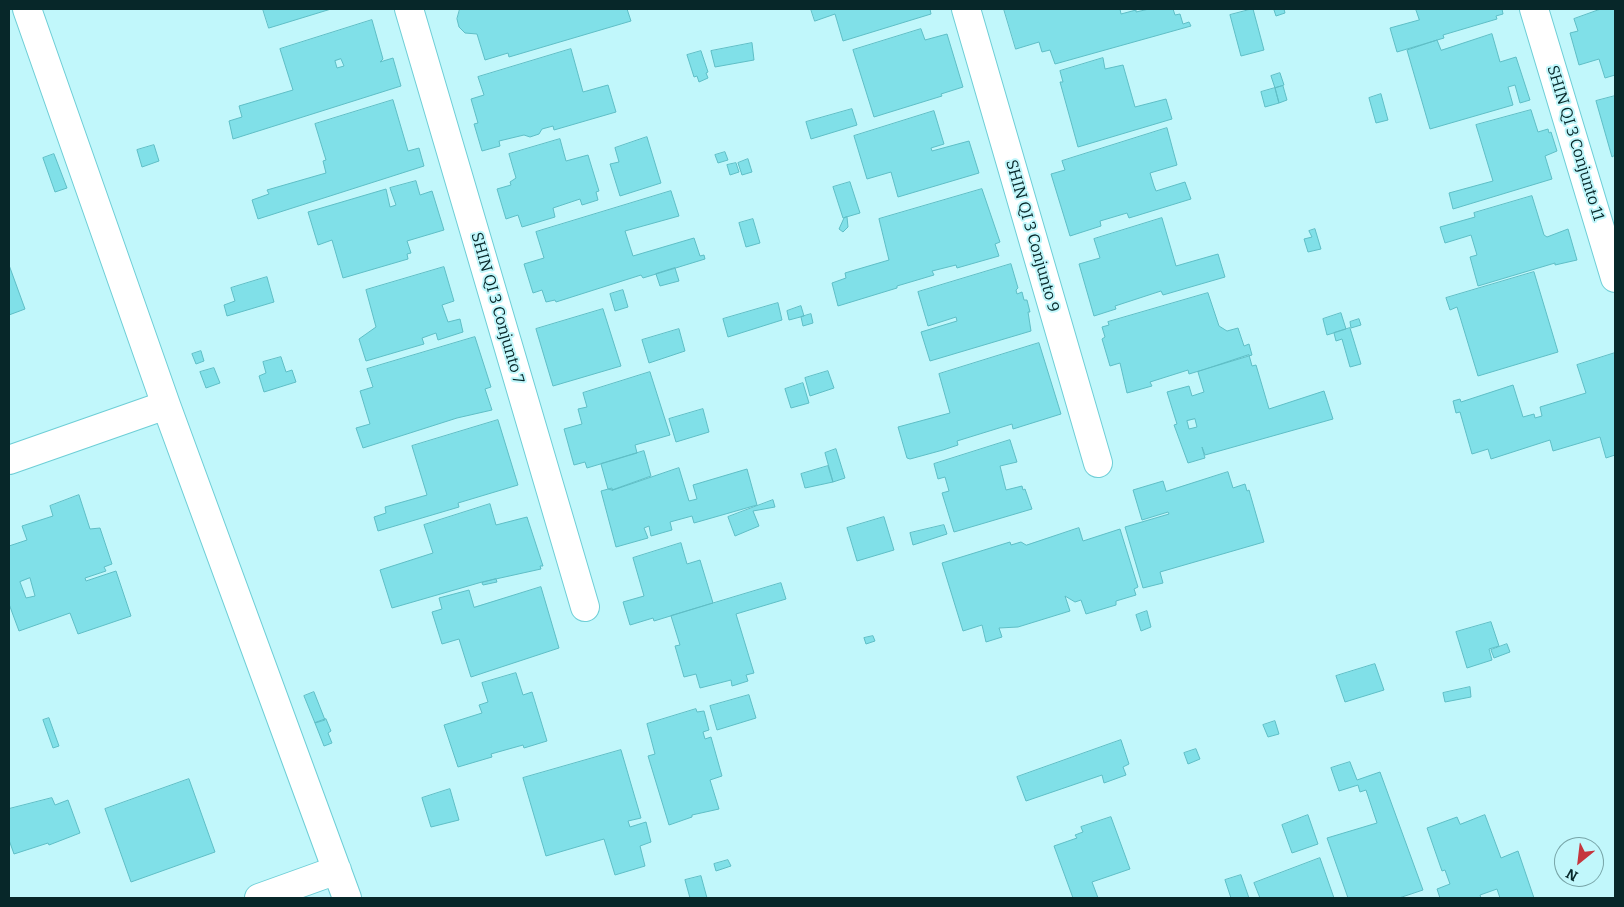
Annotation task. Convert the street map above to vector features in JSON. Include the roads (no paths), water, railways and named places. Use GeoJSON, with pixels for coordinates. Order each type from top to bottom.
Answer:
{"type":"FeatureCollection","features":[{"type":"Feature","properties":{"kind":"street"},"geometry":{"type":"LineString","coordinates":[[27,9],[166,405],[347,898]]}},
{"type":"Feature","properties":{"kind":"street","name":"SHIN QI 3 Conjunto 7"},"geometry":{"type":"LineString","coordinates":[[409,9],[585,607]]}},
{"type":"Feature","properties":{"kind":"street","name":"SHIN QI 3 Conjunto 9"},"geometry":{"type":"LineString","coordinates":[[966,9],[1098,463]]}},
{"type":"Feature","properties":{"kind":"street","name":"SHIN QI 3 Conjunto 11"},"geometry":{"type":"LineString","coordinates":[[1534,9],[1615,278]]}},
{"type":"Feature","properties":{"kind":"street"},"geometry":{"type":"LineString","coordinates":[[9,460],[166,405]]}},
{"type":"Feature","properties":{"kind":"street"},"geometry":{"type":"LineString","coordinates":[[259,898],[337,870]]}}]}
